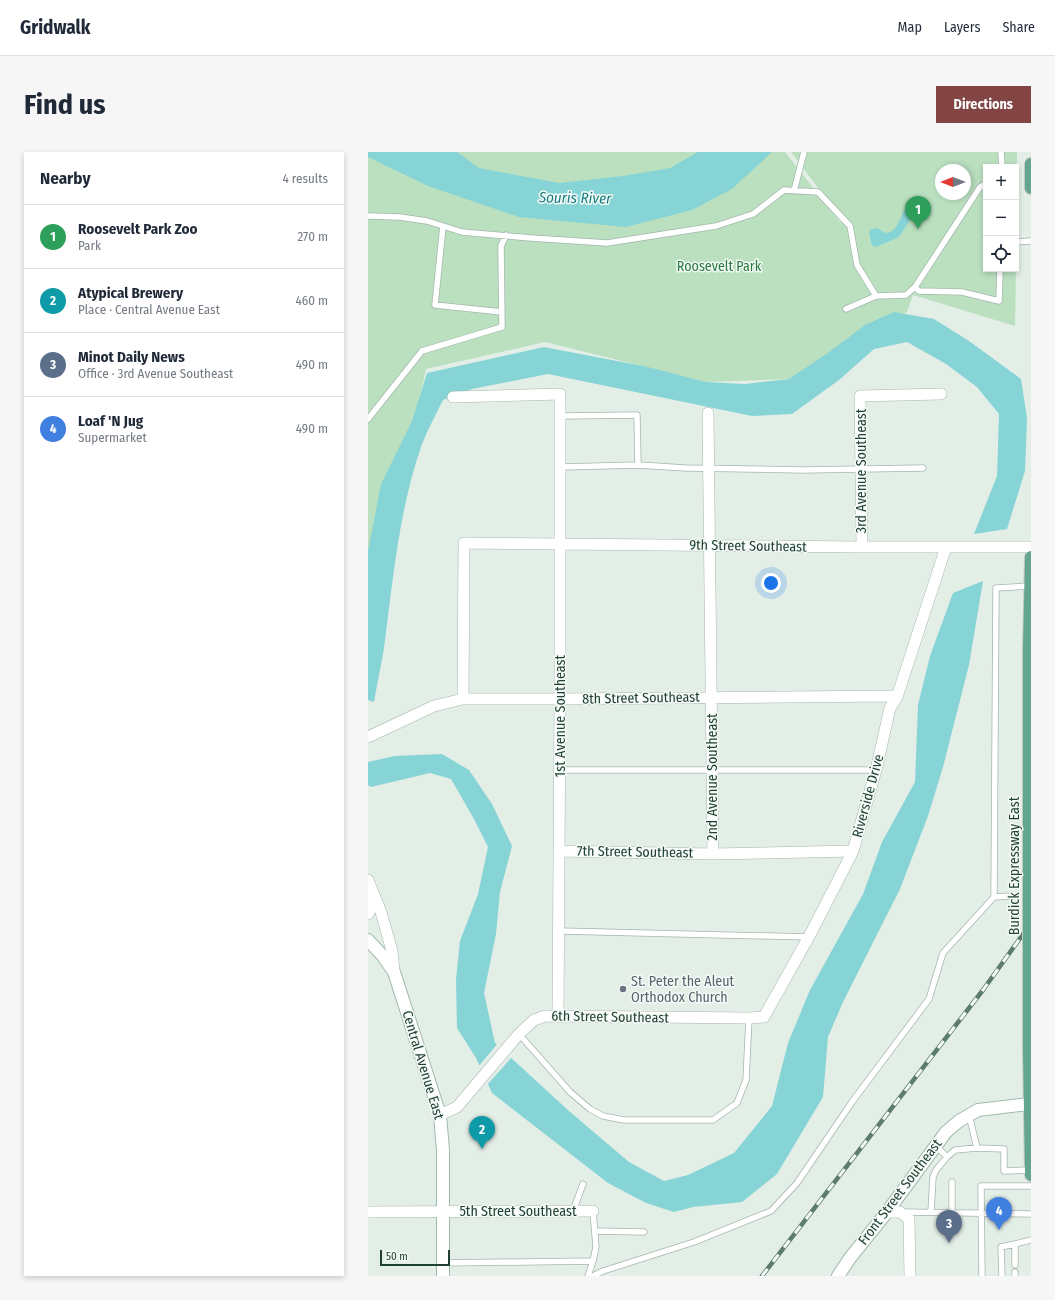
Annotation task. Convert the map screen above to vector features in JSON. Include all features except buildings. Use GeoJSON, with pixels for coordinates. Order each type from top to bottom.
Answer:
{"type":"FeatureCollection","features":[{"type":"Feature","properties":{"kind":"main road"},"geometry":{"type":"LineString","coordinates":[[1031,164],[1031,188]]}},
{"type":"Feature","properties":{"kind":"main road","name":"Burdick Expressway East"},"geometry":{"type":"LineString","coordinates":[[1031,557],[1029,649],[1029,1050],[1031,1175]]}},
{"type":"Feature","properties":{"kind":"street","name":"1st Avenue Southeast"},"geometry":{"type":"LineString","coordinates":[[453,397],[560,394],[560,931],[558,1016]]}},
{"type":"Feature","properties":{"kind":"street","name":"3rd Avenue Southeast"},"geometry":{"type":"LineString","coordinates":[[862,547],[860,396],[941,394]]}},
{"type":"Feature","properties":{"kind":"street","name":"2nd Avenue Southeast"},"geometry":{"type":"LineString","coordinates":[[708,412],[713,854]]}},
{"type":"Feature","properties":{"kind":"street","name":"9th Street Southeast"},"geometry":{"type":"LineString","coordinates":[[463,699],[464,543],[1031,547]]}},
{"type":"Feature","properties":{"kind":"street","name":"Riverside Drive"},"geometry":{"type":"LineString","coordinates":[[749,1018],[764,1017],[809,937],[853,851],[876,770],[890,708],[897,697],[946,547]]}},
{"type":"Feature","properties":{"kind":"street","name":"8th Street Southeast"},"geometry":{"type":"LineString","coordinates":[[368,737],[434,706],[463,699],[897,697]]}},
{"type":"Feature","properties":{"kind":"street","name":"7th Street Southeast"},"geometry":{"type":"LineString","coordinates":[[560,851],[713,854],[853,851]]}},
{"type":"Feature","properties":{"kind":"street","name":"Central Avenue East"},"geometry":{"type":"LineString","coordinates":[[368,914],[372,900],[369,882]]}},
{"type":"Feature","properties":{"kind":"street","name":"Central Avenue East"},"geometry":{"type":"LineString","coordinates":[[369,882],[381,912],[392,951],[394,972],[440,1115],[443,1150],[443,1276]]}},
{"type":"Feature","properties":{"kind":"street"},"geometry":{"type":"LineString","coordinates":[[368,940],[383,956],[394,972]]}},
{"type":"Feature","properties":{"kind":"street","name":"6th Street Southeast"},"geometry":{"type":"LineString","coordinates":[[440,1115],[457,1107],[518,1036],[534,1020],[545,1016],[749,1018]]}},
{"type":"Feature","properties":{"kind":"street"},"geometry":{"type":"LineString","coordinates":[[969,1114],[987,1108],[1030,1103]]}},
{"type":"Feature","properties":{"kind":"street","name":"Front Street Southeast"},"geometry":{"type":"LineString","coordinates":[[838,1276],[850,1258],[887,1212],[946,1132],[969,1114]]}},
{"type":"Feature","properties":{"kind":"street","name":"5th Street Southeast"},"geometry":{"type":"LineString","coordinates":[[368,1212],[594,1211]]}},
{"type":"Feature","properties":{"kind":"street"},"geometry":{"type":"LineString","coordinates":[[887,1212],[900,1212],[909,1220],[910,1276]]}},
{"type":"Feature","properties":{"kind":"lane"},"geometry":{"type":"LineString","coordinates":[[794,191],[804,152]]}},
{"type":"Feature","properties":{"kind":"lane"},"geometry":{"type":"LineString","coordinates":[[1001,152],[1002,164]]}},
{"type":"Feature","properties":{"kind":"lane"},"geometry":{"type":"LineString","coordinates":[[846,309],[876,296],[906,295],[915,287],[980,187],[983,186]]}},
{"type":"Feature","properties":{"kind":"lane"},"geometry":{"type":"LineString","coordinates":[[368,216],[427,220],[462,232],[607,243],[716,226],[753,214],[784,190],[818,192],[850,226],[857,265],[876,296]]}},
{"type":"Feature","properties":{"kind":"lane"},"geometry":{"type":"LineString","coordinates":[[443,226],[434,305],[502,312]]}},
{"type":"Feature","properties":{"kind":"lane"},"geometry":{"type":"LineString","coordinates":[[368,419],[422,351],[502,328],[501,246],[506,235]]}},
{"type":"Feature","properties":{"kind":"lane"},"geometry":{"type":"LineString","coordinates":[[1019,242],[1031,241]]}},
{"type":"Feature","properties":{"kind":"lane"},"geometry":{"type":"LineString","coordinates":[[915,287],[918,291],[962,292],[1000,301],[1000,272]]}},
{"type":"Feature","properties":{"kind":"lane"},"geometry":{"type":"LineString","coordinates":[[561,416],[637,415],[638,465]]}},
{"type":"Feature","properties":{"kind":"lane"},"geometry":{"type":"LineString","coordinates":[[561,467],[638,465],[709,469],[803,470],[924,468]]}},
{"type":"Feature","properties":{"kind":"lane"},"geometry":{"type":"LineString","coordinates":[[593,1276],[603,1271],[694,1242],[771,1211],[797,1183],[852,1102],[929,999],[943,953],[994,896],[996,588],[1030,586]]}},
{"type":"Feature","properties":{"kind":"lane"},"geometry":{"type":"LineString","coordinates":[[560,770],[876,770]]}},
{"type":"Feature","properties":{"kind":"lane"},"geometry":{"type":"LineString","coordinates":[[994,896],[1011,896]]}},
{"type":"Feature","properties":{"kind":"lane"},"geometry":{"type":"LineString","coordinates":[[560,931],[809,937]]}},
{"type":"Feature","properties":{"kind":"lane"},"geometry":{"type":"LineString","coordinates":[[518,1036],[570,1092],[590,1109],[603,1116],[624,1120],[713,1120],[737,1103],[746,1080],[749,1018]]}},
{"type":"Feature","properties":{"kind":"lane"},"geometry":{"type":"LineString","coordinates":[[969,1114],[977,1148]]}},
{"type":"Feature","properties":{"kind":"lane"},"geometry":{"type":"LineString","coordinates":[[936,1146],[947,1157]]}},
{"type":"Feature","properties":{"kind":"lane"},"geometry":{"type":"LineString","coordinates":[[931,1212],[933,1177],[936,1170],[955,1150],[977,1148],[1004,1149],[1004,1171],[1031,1170]]}},
{"type":"Feature","properties":{"kind":"lane"},"geometry":{"type":"LineString","coordinates":[[952,1182],[952,1212]]}},
{"type":"Feature","properties":{"kind":"lane"},"geometry":{"type":"LineString","coordinates":[[573,1211],[583,1184]]}},
{"type":"Feature","properties":{"kind":"lane"},"geometry":{"type":"LineString","coordinates":[[982,1276],[981,1186],[1031,1186]]}},
{"type":"Feature","properties":{"kind":"lane"},"geometry":{"type":"LineString","coordinates":[[588,1276],[594,1261],[596,1247],[594,1211]]}},
{"type":"Feature","properties":{"kind":"lane"},"geometry":{"type":"LineString","coordinates":[[900,1212],[1031,1214]]}},
{"type":"Feature","properties":{"kind":"lane"},"geometry":{"type":"LineString","coordinates":[[595,1232],[644,1232]]}},
{"type":"Feature","properties":{"kind":"lane"},"geometry":{"type":"LineString","coordinates":[[1002,1276],[1002,1247],[1031,1240]]}},
{"type":"Feature","properties":{"kind":"lane"},"geometry":{"type":"LineString","coordinates":[[1015,1244],[1015,1265]]}},
{"type":"Feature","properties":{"kind":"lane"},"geometry":{"type":"LineString","coordinates":[[443,1263],[594,1261]]}},
{"type":"Feature","properties":{"kind":"green space","name":"Roosevelt Park"},"geometry":{"type":"Polygon","coordinates":[[[368,152],[785,152],[840,222],[846,225],[791,152],[1017,152],[1017,164],[983,164],[983,272],[1016,272],[1015,326],[913,295],[907,312],[789,379],[706,382],[545,342],[426,369],[368,632],[368,152]]]}},
{"type":"Feature","properties":{"kind":"water","name":"Souris River"},"geometry":{"type":"Polygon","coordinates":[[[368,152],[457,152],[479,168],[559,183],[623,176],[670,168],[698,152],[772,152],[732,189],[692,210],[626,227],[519,217],[428,186],[368,157],[368,152]]]}},
{"type":"Feature","properties":{"kind":"water"},"geometry":{"type":"Polygon","coordinates":[[[913,205],[915,212],[899,237],[876,247],[872,246],[869,233],[871,229],[877,228],[885,233],[891,232],[896,227],[904,211],[913,205]]]}},
{"type":"Feature","properties":{"kind":"water"},"geometry":{"type":"Polygon","coordinates":[[[894,312],[934,319],[969,341],[1021,379],[1027,418],[1025,471],[1007,529],[974,534],[997,476],[999,414],[977,387],[946,364],[907,342],[874,349],[839,380],[792,414],[752,416],[548,374],[472,389],[443,400],[422,444],[414,469],[402,519],[384,648],[374,702],[368,700],[368,551],[381,484],[412,421],[427,373],[544,347],[648,367],[706,382],[745,384],[789,379],[828,353],[865,325],[894,312]]]}},
{"type":"Feature","properties":{"kind":"water"},"geometry":{"type":"Polygon","coordinates":[[[983,581],[969,665],[943,767],[928,816],[900,889],[843,1002],[828,1037],[823,1097],[777,1174],[742,1202],[693,1207],[674,1212],[646,1203],[608,1183],[492,1093],[476,1058],[457,1028],[456,979],[460,941],[478,894],[488,847],[451,779],[430,773],[371,787],[368,785],[368,762],[395,756],[442,754],[469,770],[492,804],[512,846],[500,892],[496,934],[484,993],[495,1043],[569,1111],[629,1162],[664,1181],[688,1175],[734,1153],[772,1106],[788,1043],[810,990],[863,894],[882,842],[915,782],[918,705],[930,656],[953,593],[983,581]]]}},
{"type":"Feature","properties":{"kind":"pier"},"geometry":{"type":"Polygon","coordinates":[[[498,1043],[512,1057],[486,1086],[478,1067],[498,1043]]]}},
{"type":"Feature","properties":{"kind":"railway"},"geometry":{"type":"LineString","coordinates":[[762,1276],[983,990],[1031,923]]}},
{"type":"Feature","properties":{"kind":"place","name":"Roosevelt Park Zoo"},"geometry":{"type":"Point","coordinates":[918,229]}},
{"type":"Feature","properties":{"kind":"place","name":"St. Peter the Aleut Orthodox Church"},"geometry":{"type":"Point","coordinates":[623,989]}},
{"type":"Feature","properties":{"kind":"place","name":"Atypical Brewery"},"geometry":{"type":"Point","coordinates":[482,1149]}},
{"type":"Feature","properties":{"kind":"place","name":"Loaf 'N Jug"},"geometry":{"type":"Point","coordinates":[999,1230]}},
{"type":"Feature","properties":{"kind":"place","name":"Minot Daily News"},"geometry":{"type":"Point","coordinates":[949,1243]}}]}
